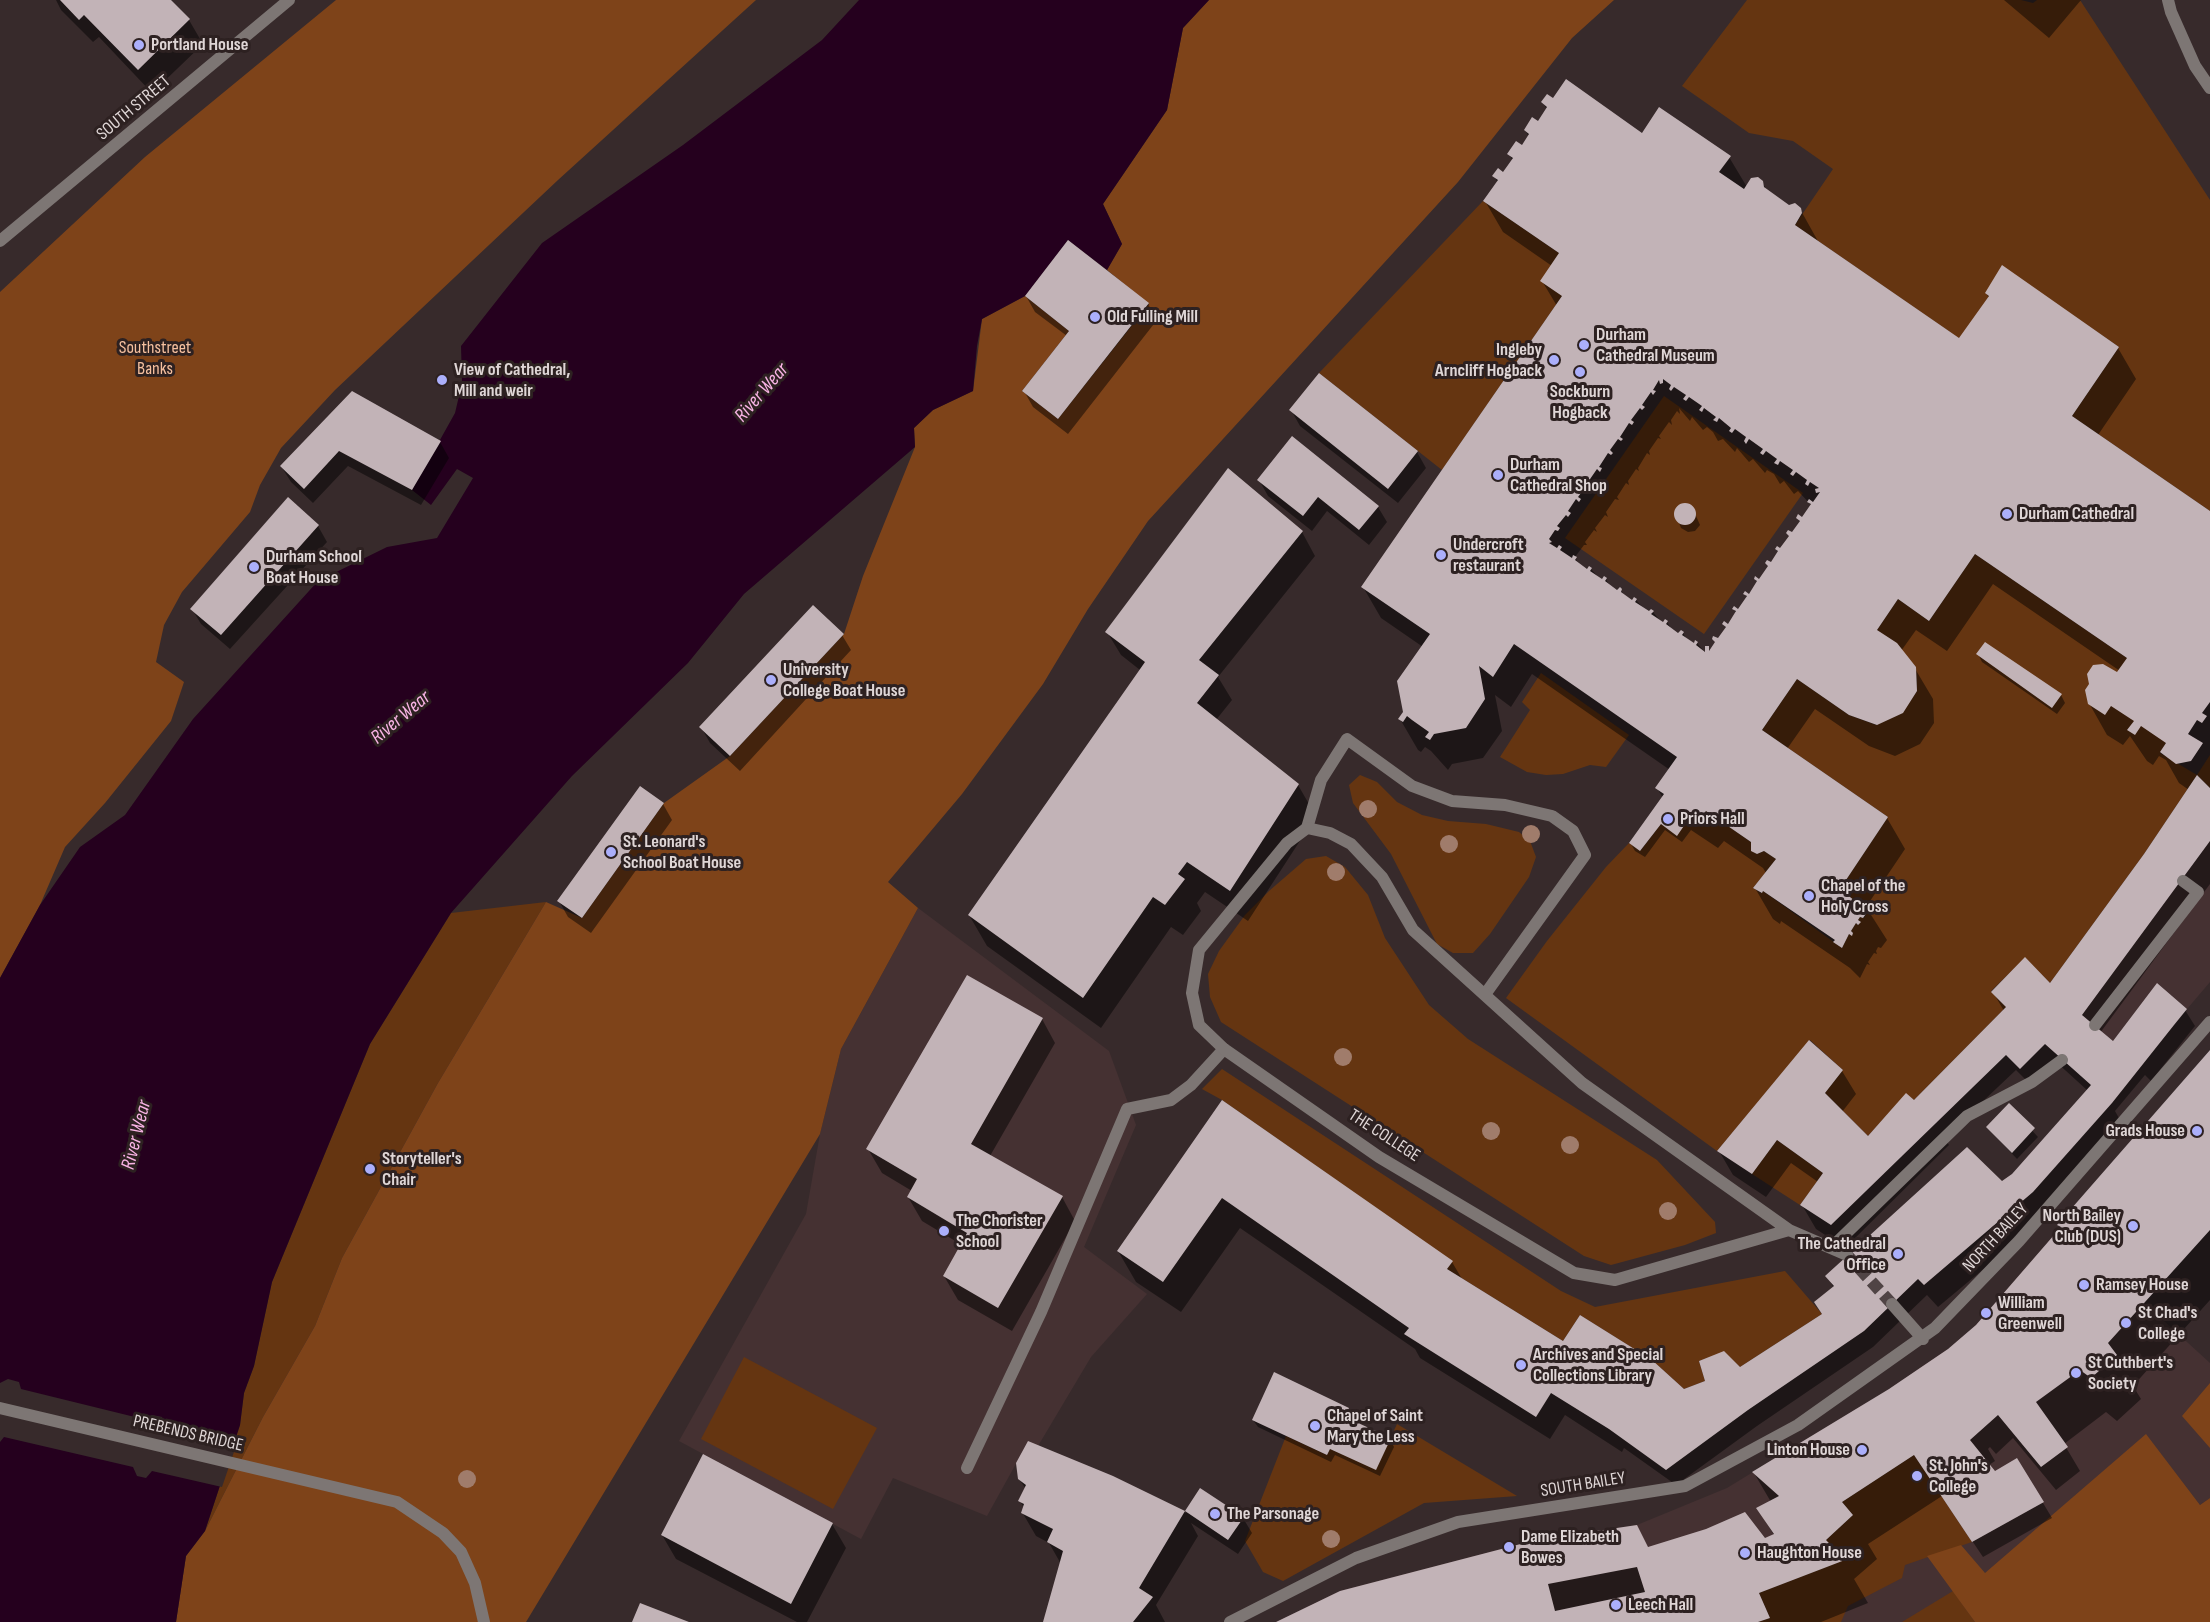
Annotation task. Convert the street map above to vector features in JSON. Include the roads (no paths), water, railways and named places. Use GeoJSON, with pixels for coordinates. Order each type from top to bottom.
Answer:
{"type":"FeatureCollection","features":[{"type":"Feature","properties":{"kind":"street","name":"SOUTH STREET"},"geometry":{"type":"LineString","coordinates":[[0,241],[289,0]]}},
{"type":"Feature","properties":{"kind":"street"},"geometry":{"type":"LineString","coordinates":[[2168,0],[2195,66],[2210,88]]}},
{"type":"Feature","properties":{"kind":"street"},"geometry":{"type":"LineString","coordinates":[[1485,993],[1585,855],[1573,831],[1552,816],[1505,805],[1452,801],[1412,786],[1347,739],[1321,780],[1307,828],[1330,833],[1351,844],[1383,877],[1413,930],[1485,993],[1534,1042],[1582,1083],[1789,1230],[1847,1255]]}},
{"type":"Feature","properties":{"kind":"street","name":"THE COLLEGE"},"geometry":{"type":"LineString","coordinates":[[1307,828],[1287,843],[1199,950],[1192,993],[1198,1025],[1224,1049],[1379,1157],[1574,1273],[1615,1280],[1789,1230]]}},
{"type":"Feature","properties":{"kind":"street"},"geometry":{"type":"LineString","coordinates":[[2095,1025],[2198,892],[2182,881]]}},
{"type":"Feature","properties":{"kind":"street","name":"NORTH BAILEY"},"geometry":{"type":"LineString","coordinates":[[1923,1339],[2019,1241],[2210,1022]]}},
{"type":"Feature","properties":{"kind":"street"},"geometry":{"type":"LineString","coordinates":[[968,1468],[1041,1312],[1127,1109],[1172,1100],[1191,1085],[1224,1049]]}},
{"type":"Feature","properties":{"kind":"street"},"geometry":{"type":"LineString","coordinates":[[1832,1247],[1967,1116],[2032,1082],[2062,1060]]}},
{"type":"Feature","properties":{"kind":"street"},"geometry":{"type":"LineString","coordinates":[[1892,1304],[1923,1339]]}},
{"type":"Feature","properties":{"kind":"street","name":"SOUTH BAILEY"},"geometry":{"type":"LineString","coordinates":[[1230,1622],[1356,1558],[1458,1522],[1684,1486],[1798,1425],[1923,1339]]}},
{"type":"Feature","properties":{"kind":"street","name":"PREBENDS BRIDGE"},"geometry":{"type":"LineString","coordinates":[[0,1408],[397,1502],[416,1512],[444,1533],[461,1552],[475,1583],[484,1622]]}},
{"type":"Feature","properties":{"kind":"water","name":"River Wear"},"geometry":{"type":"Polygon","coordinates":[[[859,0],[1209,0],[1183,28],[1167,110],[1103,204],[1122,244],[1107,270],[1068,240],[1025,296],[982,319],[973,391],[933,410],[914,428],[915,447],[744,594],[688,663],[572,776],[451,913],[370,1044],[272,1282],[254,1366],[244,1393],[240,1425],[205,1531],[186,1556],[176,1622],[0,1622],[0,978],[40,905],[80,847],[125,815],[193,719],[318,581],[387,547],[437,538],[473,478],[457,469],[431,505],[412,490],[455,413],[462,383],[461,346],[542,243],[683,145],[822,40],[859,0]]]}},
{"type":"Feature","properties":{"kind":"tunnel"},"geometry":{"type":"LineString","coordinates":[[1847,1255],[1892,1304]]}},
{"type":"Feature","properties":{"kind":"place","name":"Portland House"},"geometry":{"type":"Point","coordinates":[139,45]}},
{"type":"Feature","properties":{"kind":"place","name":"Old Fulling Mill"},"geometry":{"type":"Point","coordinates":[1095,317]}},
{"type":"Feature","properties":{"kind":"place","name":"Durham Cathedral Museum"},"geometry":{"type":"Point","coordinates":[1584,345]}},
{"type":"Feature","properties":{"kind":"place","name":"Ingleby Arncliff Hogback"},"geometry":{"type":"Point","coordinates":[1554,360]}},
{"type":"Feature","properties":{"kind":"place","name":"Sockburn Hogback"},"geometry":{"type":"Point","coordinates":[1580,372]}},
{"type":"Feature","properties":{"kind":"place","name":"View of Cathedral, Mill and weir"},"geometry":{"type":"Point","coordinates":[442,380]}},
{"type":"Feature","properties":{"kind":"place","name":"Durham Cathedral Shop"},"geometry":{"type":"Point","coordinates":[1498,475]}},
{"type":"Feature","properties":{"kind":"place","name":"Durham Cathedral"},"geometry":{"type":"Point","coordinates":[2007,514]}},
{"type":"Feature","properties":{"kind":"place","name":"Undercroft restaurant"},"geometry":{"type":"Point","coordinates":[1441,555]}},
{"type":"Feature","properties":{"kind":"place","name":"Durham School Boat House"},"geometry":{"type":"Point","coordinates":[254,567]}},
{"type":"Feature","properties":{"kind":"place","name":"University College Boat House"},"geometry":{"type":"Point","coordinates":[771,680]}},
{"type":"Feature","properties":{"kind":"place","name":"Priors Hall"},"geometry":{"type":"Point","coordinates":[1668,819]}},
{"type":"Feature","properties":{"kind":"place","name":"St. Leonard's School Boat House"},"geometry":{"type":"Point","coordinates":[611,852]}},
{"type":"Feature","properties":{"kind":"place","name":"Chapel of the Holy Cross"},"geometry":{"type":"Point","coordinates":[1809,896]}},
{"type":"Feature","properties":{"kind":"place","name":"Grads House"},"geometry":{"type":"Point","coordinates":[2197,1131]}},
{"type":"Feature","properties":{"kind":"place","name":"Storyteller's Chair"},"geometry":{"type":"Point","coordinates":[370,1169]}},
{"type":"Feature","properties":{"kind":"place","name":"North Bailey Club (DUS)"},"geometry":{"type":"Point","coordinates":[2133,1226]}},
{"type":"Feature","properties":{"kind":"place","name":"The Chorister School"},"geometry":{"type":"Point","coordinates":[944,1231]}},
{"type":"Feature","properties":{"kind":"place","name":"The Cathedral Office"},"geometry":{"type":"Point","coordinates":[1898,1254]}},
{"type":"Feature","properties":{"kind":"place","name":"Ramsey House"},"geometry":{"type":"Point","coordinates":[2084,1285]}},
{"type":"Feature","properties":{"kind":"place","name":"William Greenwell"},"geometry":{"type":"Point","coordinates":[1986,1313]}},
{"type":"Feature","properties":{"kind":"place","name":"St Chad's College"},"geometry":{"type":"Point","coordinates":[2126,1323]}},
{"type":"Feature","properties":{"kind":"place","name":"Archives and Special Collections Library"},"geometry":{"type":"Point","coordinates":[1521,1365]}},
{"type":"Feature","properties":{"kind":"place","name":"St Cuthbert's Society"},"geometry":{"type":"Point","coordinates":[2076,1373]}},
{"type":"Feature","properties":{"kind":"place","name":"Chapel of Saint Mary the Less"},"geometry":{"type":"Point","coordinates":[1315,1426]}},
{"type":"Feature","properties":{"kind":"place","name":"Linton House"},"geometry":{"type":"Point","coordinates":[1862,1450]}},
{"type":"Feature","properties":{"kind":"place","name":"St. John's College"},"geometry":{"type":"Point","coordinates":[1917,1476]}},
{"type":"Feature","properties":{"kind":"place","name":"The Parsonage"},"geometry":{"type":"Point","coordinates":[1215,1514]}},
{"type":"Feature","properties":{"kind":"place","name":"Dame Elizabeth Bowes"},"geometry":{"type":"Point","coordinates":[1509,1547]}},
{"type":"Feature","properties":{"kind":"place","name":"Haughton House"},"geometry":{"type":"Point","coordinates":[1745,1553]}},
{"type":"Feature","properties":{"kind":"place","name":"Leech Hall"},"geometry":{"type":"Point","coordinates":[1616,1605]}},
{"type":"Feature","properties":{"kind":"park label","name":"Southstreet Banks"},"geometry":{"type":"Point","coordinates":[155,358]}}]}
